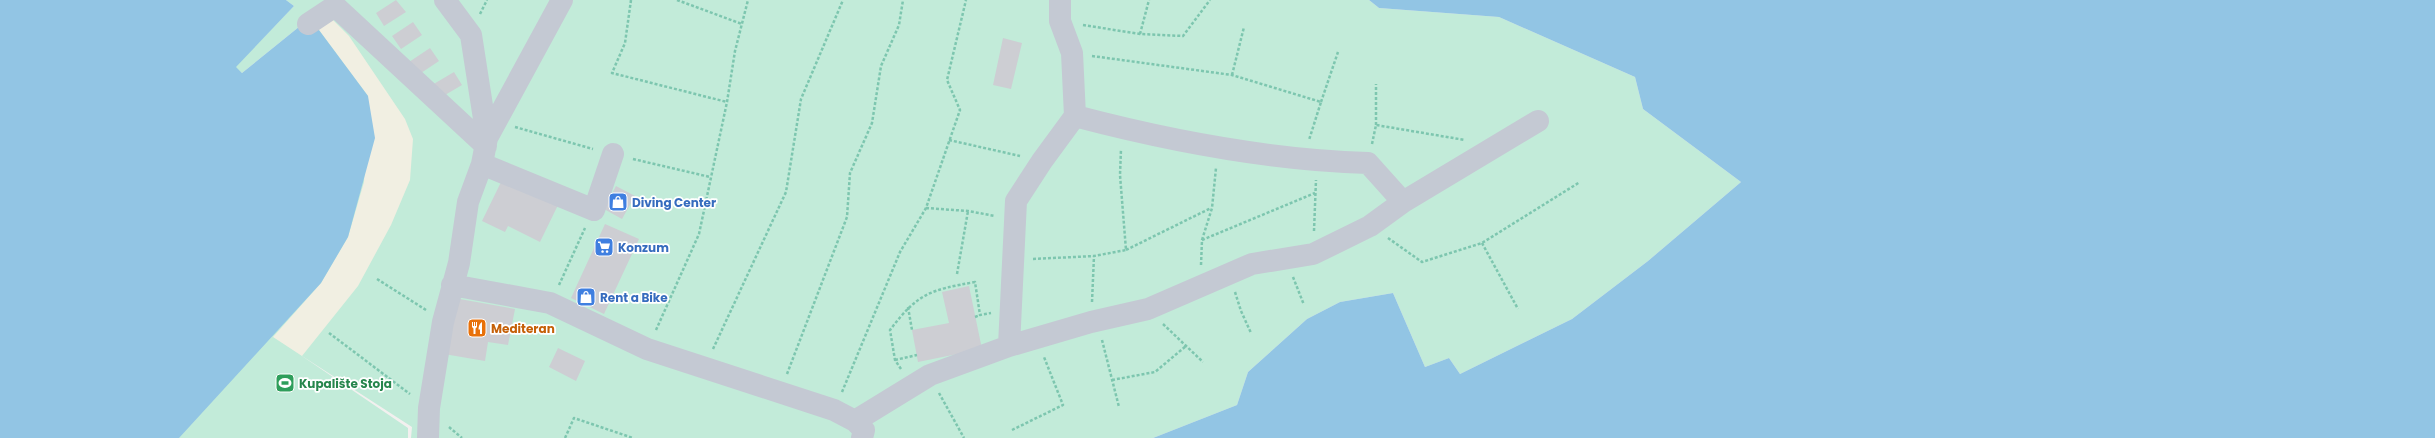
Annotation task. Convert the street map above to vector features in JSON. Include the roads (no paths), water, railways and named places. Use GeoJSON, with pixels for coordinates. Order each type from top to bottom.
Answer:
{"type":"FeatureCollection","features":[{"type":"Feature","properties":{"kind":"lane"},"geometry":{"type":"LineString","coordinates":[[445,0],[471,35],[485,149]]}},
{"type":"Feature","properties":{"kind":"lane"},"geometry":{"type":"LineString","coordinates":[[428,438],[429,409],[443,322],[459,263],[468,202],[485,149],[562,0]]}},
{"type":"Feature","properties":{"kind":"lane"},"geometry":{"type":"LineString","coordinates":[[1009,346],[1015,259],[1016,201],[1042,160],[1075,116],[1072,53],[1060,21],[1060,0]]}},
{"type":"Feature","properties":{"kind":"lane"},"geometry":{"type":"LineString","coordinates":[[308,24],[335,6],[485,149],[594,210],[613,154]]}},
{"type":"Feature","properties":{"kind":"lane"},"geometry":{"type":"LineString","coordinates":[[1075,116],[1122,128],[1218,147],[1310,161],[1368,163],[1403,202]]}},
{"type":"Feature","properties":{"kind":"lane"},"geometry":{"type":"LineString","coordinates":[[452,285],[550,303],[647,349],[834,410],[858,429],[921,380],[1009,346],[1094,321],[1148,309],[1252,264],[1313,254],[1370,226],[1403,202],[1538,121]]}},
{"type":"Feature","properties":{"kind":"lane"},"geometry":{"type":"LineString","coordinates":[[459,263],[484,290]]}},
{"type":"Feature","properties":{"kind":"water"},"geometry":{"type":"Polygon","coordinates":[[[0,0],[286,0],[294,6],[236,67],[242,73],[310,18],[368,96],[375,138],[348,237],[321,283],[179,438],[0,438],[0,0]]]}},
{"type":"Feature","properties":{"kind":"water"},"geometry":{"type":"Polygon","coordinates":[[[1369,0],[2435,0],[2435,438],[1153,438],[1237,405],[1248,372],[1307,319],[1340,302],[1393,293],[1425,367],[1449,358],[1460,374],[1572,319],[1648,261],[1741,182],[1643,109],[1635,77],[1499,17],[1379,8],[1369,0]]]}},
{"type":"Feature","properties":{"kind":"place","name":"Diving Center"},"geometry":{"type":"Point","coordinates":[618,202]}},
{"type":"Feature","properties":{"kind":"place","name":"Konzum"},"geometry":{"type":"Point","coordinates":[604,247]}},
{"type":"Feature","properties":{"kind":"place","name":"Rent a Bike"},"geometry":{"type":"Point","coordinates":[586,297]}},
{"type":"Feature","properties":{"kind":"place","name":"Mediteran"},"geometry":{"type":"Point","coordinates":[477,328]}},
{"type":"Feature","properties":{"kind":"place","name":"Kupalište Stoja"},"geometry":{"type":"Point","coordinates":[285,383]}}]}
